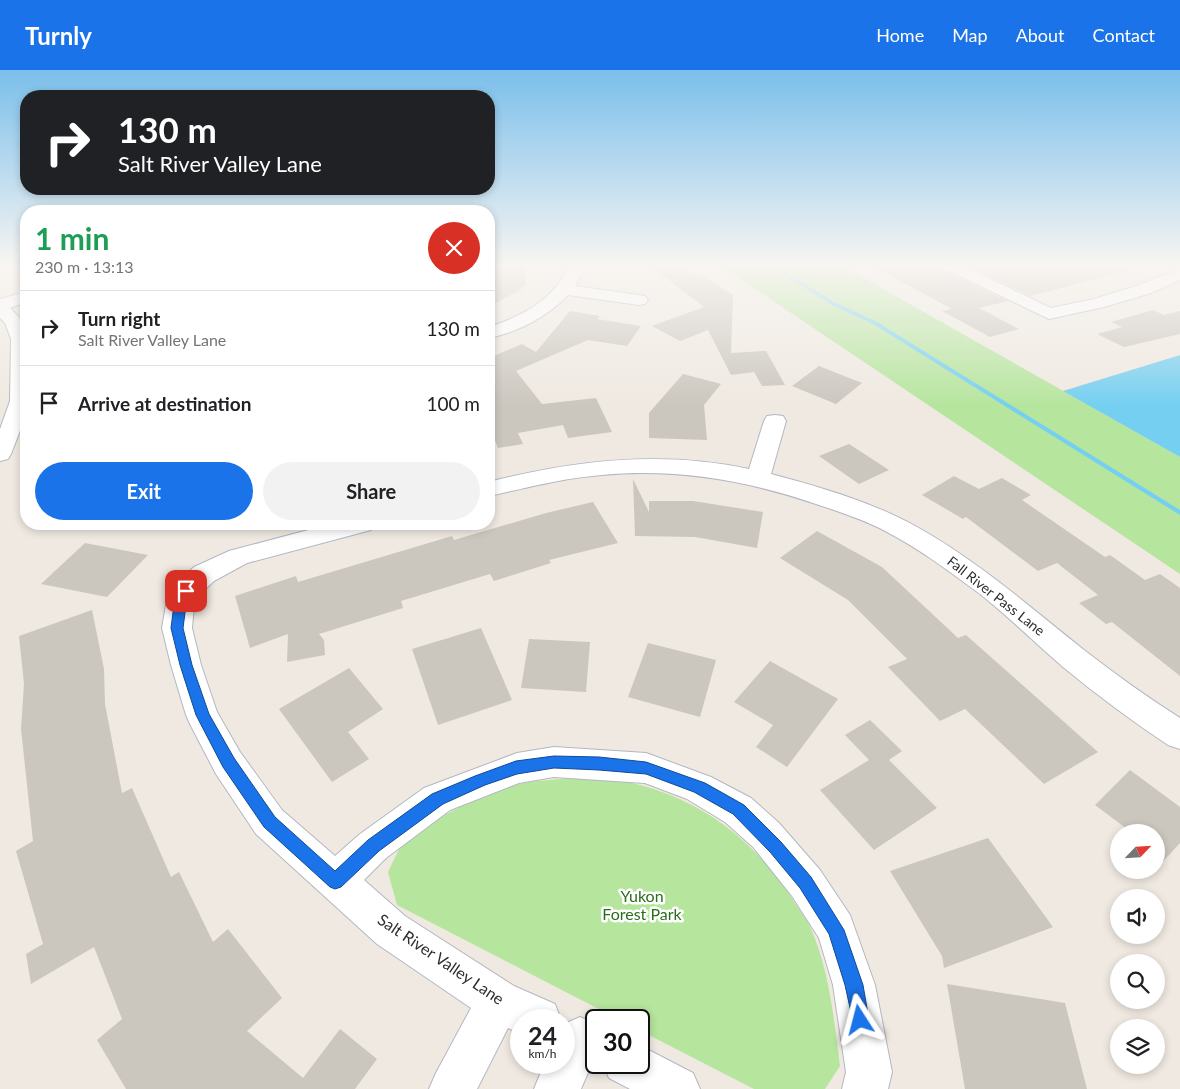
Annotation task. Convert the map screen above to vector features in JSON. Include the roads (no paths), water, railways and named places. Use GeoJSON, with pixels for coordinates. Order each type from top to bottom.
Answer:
{"type":"FeatureCollection","features":[{"type":"Feature","properties":{"kind":"street"},"geometry":{"type":"LineString","coordinates":[[0,454],[12,427],[20,401],[20,339],[14,321],[5,312]]}},
{"type":"Feature","properties":{"kind":"street"},"geometry":{"type":"LineString","coordinates":[[495,331],[536,312]]}},
{"type":"Feature","properties":{"kind":"street"},"geometry":{"type":"LineString","coordinates":[[1044,312],[1049,314],[1060,312]]}},
{"type":"Feature","properties":{"kind":"street"},"geometry":{"type":"LineString","coordinates":[[758,479],[775,421]]}},
{"type":"Feature","properties":{"kind":"street","name":"Fall River Pass Lane"},"geometry":{"type":"LineString","coordinates":[[495,488],[571,470],[662,466],[715,470],[758,479],[801,490],[858,510],[896,526],[980,580],[1074,659],[1145,712],[1180,735]]}},
{"type":"Feature","properties":{"kind":"street","name":"Salt River Valley Lane"},"geometry":{"type":"LineString","coordinates":[[339,530],[238,557],[204,574],[186,591],[180,605],[177,628],[186,665],[202,715],[228,763],[269,822],[391,930],[499,1001],[516,1009]]}},
{"type":"Feature","properties":{"kind":"street"},"geometry":{"type":"LineString","coordinates":[[335,882],[374,846],[437,799],[516,768],[554,762],[599,763],[646,768],[700,788],[738,810],[766,836],[806,883],[836,930],[854,985],[869,1072],[865,1089]]}},
{"type":"Feature","properties":{"kind":"street"},"geometry":{"type":"LineString","coordinates":[[452,1089],[499,1001]]}},
{"type":"Feature","properties":{"kind":"street"},"geometry":{"type":"LineString","coordinates":[[557,1089],[580,1040]]}},
{"type":"Feature","properties":{"kind":"street"},"geometry":{"type":"LineString","coordinates":[[648,1074],[677,1089]]}},
{"type":"Feature","properties":{"kind":"water"},"geometry":{"type":"Polygon","coordinates":[[[1180,355],[1180,457],[1063,391],[1180,355]]]}},
{"type":"Feature","properties":{"kind":"waterway"},"geometry":{"type":"LineString","coordinates":[[850,312],[875,323],[1180,513]]}},
{"type":"Feature","properties":{"kind":"park label","name":"Yukon Forest Park"},"geometry":{"type":"Point","coordinates":[642,905]}}]}
